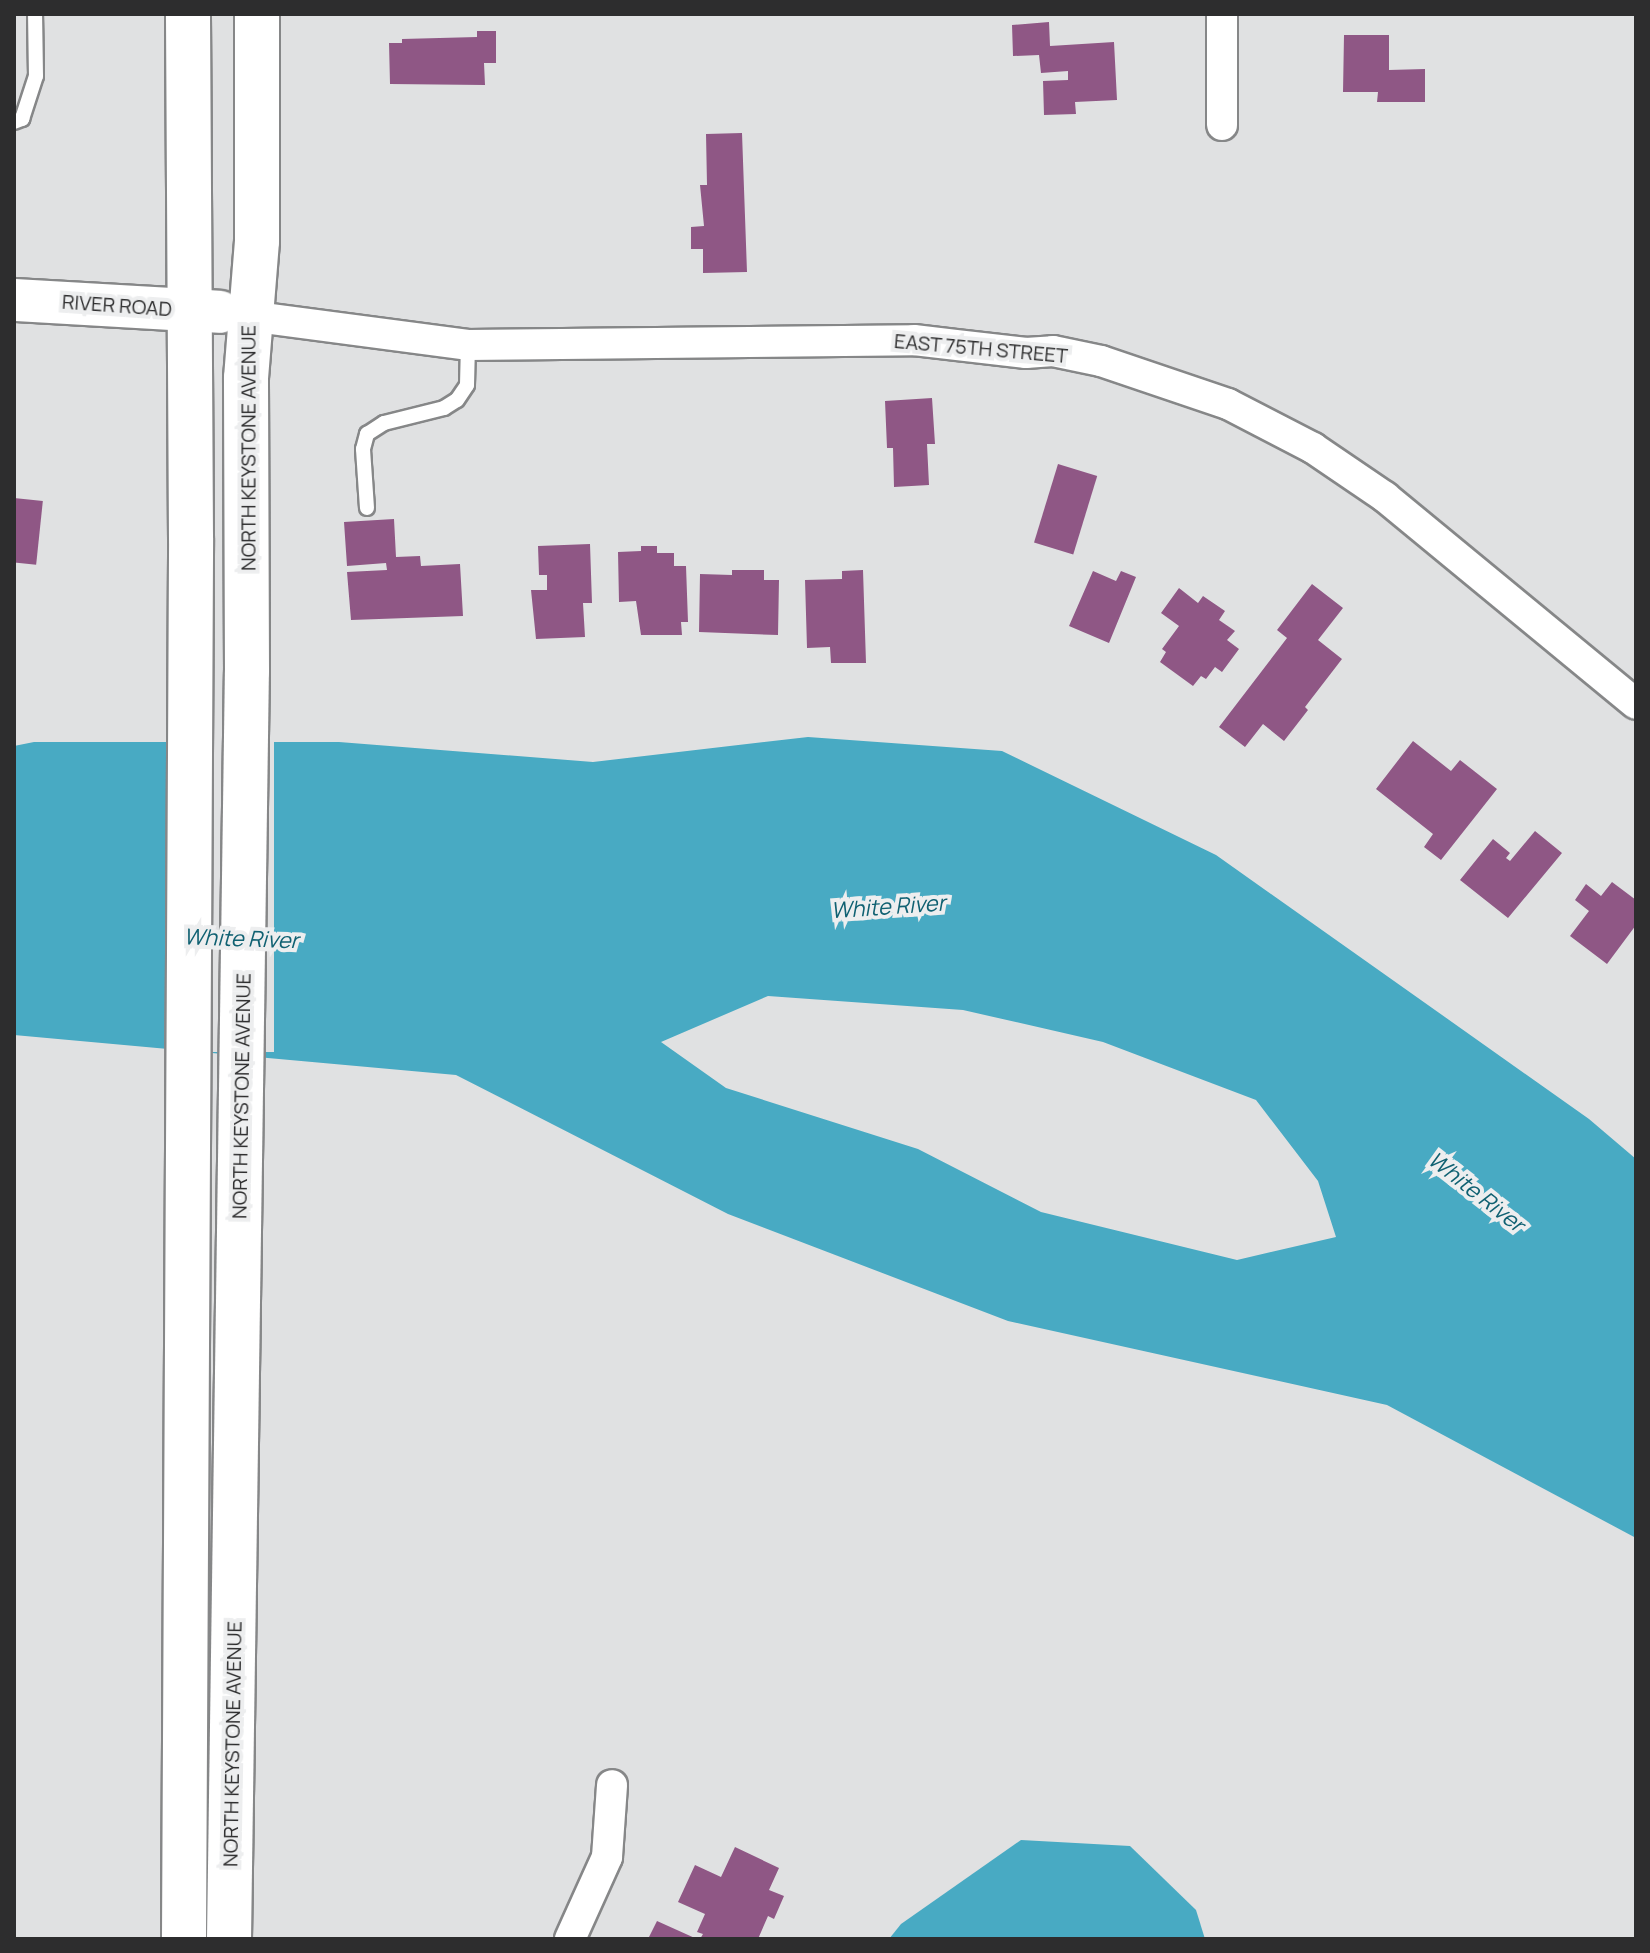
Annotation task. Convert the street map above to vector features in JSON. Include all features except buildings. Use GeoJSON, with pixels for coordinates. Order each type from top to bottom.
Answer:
{"type":"FeatureCollection","features":[{"type":"Feature","properties":{"kind":"main road","name":"NORTH KEYSTONE AVENUE"},"geometry":{"type":"LineString","coordinates":[[188,14],[219,312],[247,671],[229,1939]]}},
{"type":"Feature","properties":{"kind":"main road","name":"NORTH KEYSTONE AVENUE"},"geometry":{"type":"LineString","coordinates":[[184,1939],[190,669],[219,312],[257,241],[257,14]]}},
{"type":"Feature","properties":{"kind":"street"},"geometry":{"type":"LineString","coordinates":[[1222,14],[1222,125]]}},
{"type":"Feature","properties":{"kind":"street","name":"RIVER ROAD"},"geometry":{"type":"LineString","coordinates":[[14,300],[219,312]]}},
{"type":"Feature","properties":{"kind":"street","name":"EAST 75TH STREET"},"geometry":{"type":"LineString","coordinates":[[219,312],[468,345],[914,340],[1026,353],[1053,351],[1154,377],[1271,425],[1360,479],[1636,704]]}},
{"type":"Feature","properties":{"kind":"street"},"geometry":{"type":"LineString","coordinates":[[570,1939],[607,1857],[612,1785]]}},
{"type":"Feature","properties":{"kind":"lane"},"geometry":{"type":"LineString","coordinates":[[14,122],[22,119],[36,76],[35,14]]}},
{"type":"Feature","properties":{"kind":"lane"},"geometry":{"type":"LineString","coordinates":[[367,508],[363,449],[367,434],[384,423],[433,411],[457,400],[467,385],[468,345]]}},
{"type":"Feature","properties":{"kind":"water","name":"White River"},"geometry":{"type":"Polygon","coordinates":[[[808,737],[1002,751],[1216,855],[1589,1119],[1636,1159],[1636,1538],[1387,1405],[1008,1321],[728,1214],[456,1075],[14,1035],[14,746],[34,742],[339,742],[593,762],[808,737]],[[768,996],[661,1042],[726,1088],[918,1149],[1041,1212],[1237,1260],[1336,1237],[1318,1181],[1256,1100],[1103,1042],[963,1010],[768,996]]]}},
{"type":"Feature","properties":{"kind":"water"},"geometry":{"type":"Polygon","coordinates":[[[1021,1840],[1130,1846],[1196,1910],[1205,1939],[889,1939],[901,1924],[1021,1840]]]}},
{"type":"Feature","properties":{"kind":"pier"},"geometry":{"type":"Polygon","coordinates":[[[171,738],[274,738],[274,1052],[171,1052],[171,738]]]}}]}
